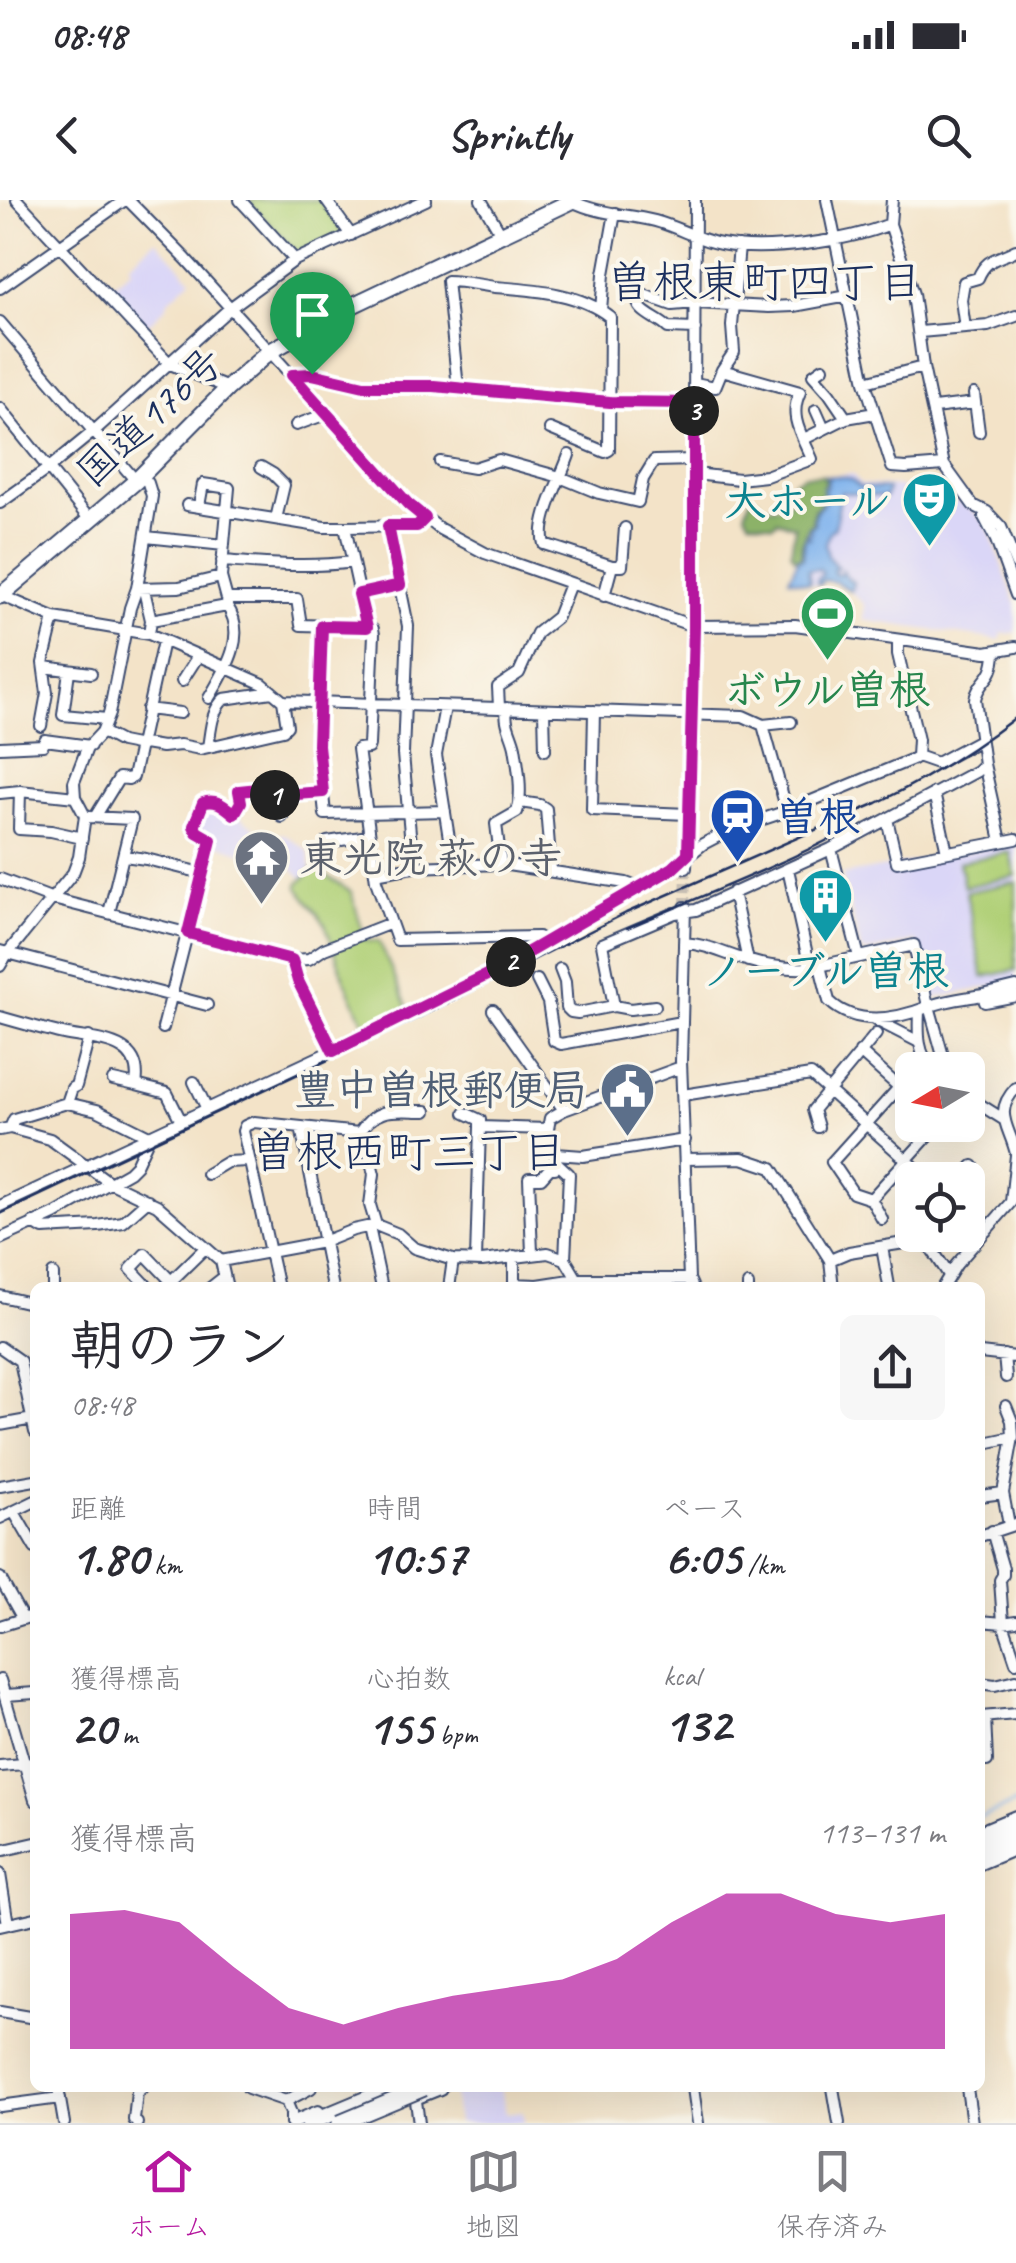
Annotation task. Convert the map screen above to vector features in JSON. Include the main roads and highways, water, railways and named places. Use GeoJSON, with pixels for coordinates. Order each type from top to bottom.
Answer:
{"type":"FeatureCollection","features":[{"type":"Feature","properties":{"kind":"highway","name":"国道176号"},"geometry":{"type":"LineString","coordinates":[[0,596],[139,478],[269,352],[352,305],[573,200]]}},
{"type":"Feature","properties":{"kind":"highway"},"geometry":{"type":"LineString","coordinates":[[985,1839],[1016,1826]]}},
{"type":"Feature","properties":{"kind":"highway"},"geometry":{"type":"LineString","coordinates":[[985,1852],[1016,1839]]}},
{"type":"Feature","properties":{"kind":"highway"},"geometry":{"type":"LineString","coordinates":[[309,2123],[383,2092]]}},
{"type":"Feature","properties":{"kind":"highway"},"geometry":{"type":"LineString","coordinates":[[340,2123],[416,2092]]}},
{"type":"Feature","properties":{"kind":"main road"},"geometry":{"type":"LineString","coordinates":[[985,1830],[1016,1816]]}},
{"type":"Feature","properties":{"kind":"main road"},"geometry":{"type":"LineString","coordinates":[[985,1861],[1016,1848]]}},
{"type":"Feature","properties":{"kind":"main road"},"geometry":{"type":"LineString","coordinates":[[292,2123],[367,2092]]}},
{"type":"Feature","properties":{"kind":"main road"},"geometry":{"type":"LineString","coordinates":[[356,2123],[416,2092]]}},
{"type":"Feature","properties":{"kind":"water"},"geometry":{"type":"Polygon","coordinates":[[[826,476],[849,479],[859,487],[888,489],[886,497],[841,492],[835,527],[825,543],[828,557],[838,568],[834,574],[843,570],[853,582],[851,591],[836,582],[822,580],[817,584],[823,574],[820,569],[808,570],[810,583],[789,579],[798,559],[803,558],[805,539],[810,538],[806,535],[815,524],[816,511],[824,503],[823,488],[829,478],[826,476]]]}},
{"type":"Feature","properties":{"kind":"waterway"},"geometry":{"type":"LineString","coordinates":[[985,1816],[1016,1803]]}},
{"type":"Feature","properties":{"kind":"tunnel"},"geometry":{"type":"LineString","coordinates":[[685,907],[686,868]]}},
{"type":"Feature","properties":{"kind":"railway"},"geometry":{"type":"LineString","coordinates":[[0,1214],[422,1016],[626,913],[877,803],[948,764],[1016,717]]}},
{"type":"Feature","properties":{"kind":"railway"},"geometry":{"type":"LineString","coordinates":[[627,928],[771,867],[855,826]]}},
{"type":"Feature","properties":{"kind":"place","name":"大ホール"},"geometry":{"type":"Point","coordinates":[930,549]}},
{"type":"Feature","properties":{"kind":"place","name":"ボウル曽根"},"geometry":{"type":"Point","coordinates":[827,663]}},
{"type":"Feature","properties":{"kind":"place","name":"曽根"},"geometry":{"type":"Point","coordinates":[737,865]}},
{"type":"Feature","properties":{"kind":"place","name":"東光院 萩の寺"},"geometry":{"type":"Point","coordinates":[261,906]}},
{"type":"Feature","properties":{"kind":"place","name":"ノーブル曽根"},"geometry":{"type":"Point","coordinates":[825,944]}},
{"type":"Feature","properties":{"kind":"place","name":"豊中曽根郵便局"},"geometry":{"type":"Point","coordinates":[627,1138]}},
{"type":"Feature","properties":{"kind":"district","name":"曽根東町四丁目"},"geometry":{"type":"Point","coordinates":[765,281]}},
{"type":"Feature","properties":{"kind":"district","name":"曽根西町三丁目"},"geometry":{"type":"Point","coordinates":[409,1151]}}]}
